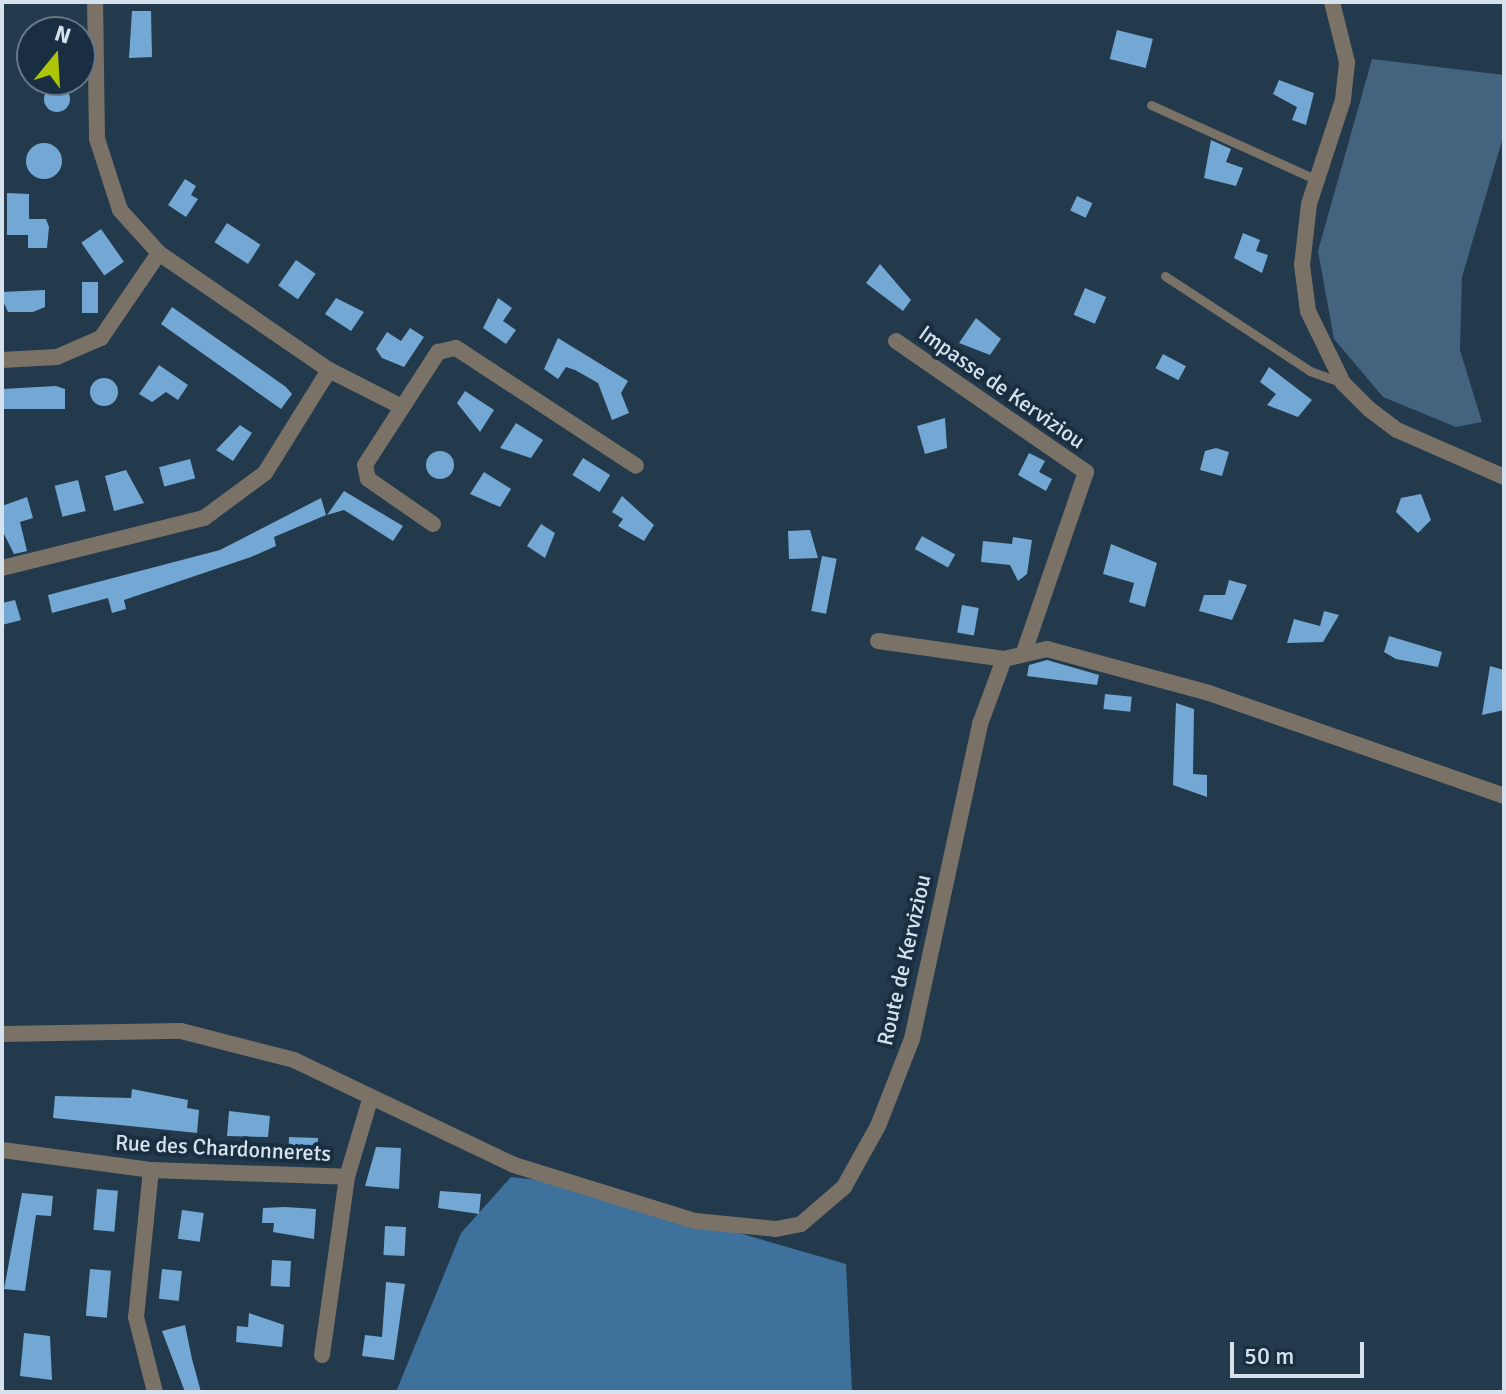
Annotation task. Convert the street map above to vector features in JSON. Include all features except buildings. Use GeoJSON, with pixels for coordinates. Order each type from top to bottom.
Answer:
{"type":"FeatureCollection","features":[{"type":"Feature","properties":{"kind":"street"},"geometry":{"type":"LineString","coordinates":[[95,2],[104,176],[120,210],[159,253],[329,370],[400,406]]}},
{"type":"Feature","properties":{"kind":"street"},"geometry":{"type":"LineString","coordinates":[[1332,2],[1347,62],[1317,180],[1304,282],[1308,311],[1343,383],[1397,430],[1504,477]]}},
{"type":"Feature","properties":{"kind":"street"},"geometry":{"type":"LineString","coordinates":[[2,360],[57,357],[101,338],[159,253]]}},
{"type":"Feature","properties":{"kind":"street","name":"Impasse de Kerviziou"},"geometry":{"type":"LineString","coordinates":[[896,341],[1086,472],[1025,649]]}},
{"type":"Feature","properties":{"kind":"street"},"geometry":{"type":"LineString","coordinates":[[433,524],[368,479],[365,465],[400,406],[438,352],[456,348],[636,466]]}},
{"type":"Feature","properties":{"kind":"street"},"geometry":{"type":"LineString","coordinates":[[2,568],[204,518],[265,473],[329,370]]}},
{"type":"Feature","properties":{"kind":"street"},"geometry":{"type":"LineString","coordinates":[[878,641],[1004,659],[1025,649],[1321,727],[1504,796]]}},
{"type":"Feature","properties":{"kind":"street","name":"Route de Kerviziou"},"geometry":{"type":"LineString","coordinates":[[2,1034],[181,1031],[294,1060],[370,1100],[514,1165],[695,1221],[801,1224],[844,1187],[878,1126],[912,1039],[980,724],[1004,659]]}},
{"type":"Feature","properties":{"kind":"street"},"geometry":{"type":"LineString","coordinates":[[322,1355],[347,1177],[370,1100]]}},
{"type":"Feature","properties":{"kind":"street","name":"Rue des Chardonnerets"},"geometry":{"type":"LineString","coordinates":[[2,1150],[151,1170],[347,1177]]}},
{"type":"Feature","properties":{"kind":"street"},"geometry":{"type":"LineString","coordinates":[[151,1170],[136,1317],[155,1392]]}},
{"type":"Feature","properties":{"kind":"lane"},"geometry":{"type":"LineString","coordinates":[[1151,105],[1317,180]]}},
{"type":"Feature","properties":{"kind":"lane"},"geometry":{"type":"LineString","coordinates":[[1165,276],[1310,371],[1343,383]]}},
{"type":"Feature","properties":{"kind":"shaded area"},"geometry":{"type":"Polygon","coordinates":[[[1372,59],[1504,75],[1504,134],[1462,277],[1460,350],[1482,422],[1456,427],[1383,397],[1334,339],[1318,251],[1372,59]]]}},
{"type":"Feature","properties":{"kind":"shaded area"},"geometry":{"type":"Polygon","coordinates":[[[511,1177],[565,1183],[846,1264],[852,1392],[396,1392],[461,1233],[511,1177]]]}}]}
